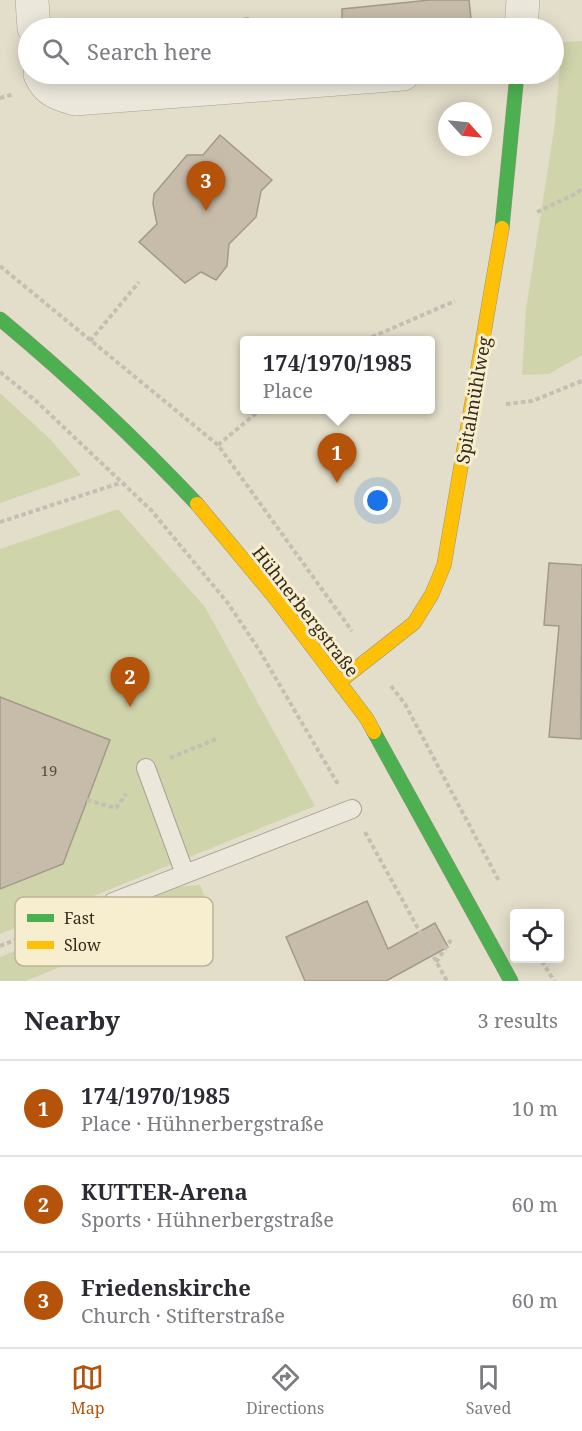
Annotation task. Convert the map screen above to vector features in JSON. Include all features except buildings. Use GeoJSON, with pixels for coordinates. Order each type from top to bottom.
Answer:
{"type":"FeatureCollection","features":[{"type":"Feature","properties":{"kind":"street"},"geometry":{"type":"LineString","coordinates":[[32,0],[33,18]]}},
{"type":"Feature","properties":{"kind":"street"},"geometry":{"type":"LineString","coordinates":[[522,18],[523,0]]}},
{"type":"Feature","properties":{"kind":"street"},"geometry":{"type":"LineString","coordinates":[[44,84],[56,94],[75,99],[272,84]]}},
{"type":"Feature","properties":{"kind":"street","name":"Spitalmühlweg"},"geometry":{"type":"LineString","coordinates":[[339,682],[414,623],[432,594],[444,565],[503,224],[516,84]]}},
{"type":"Feature","properties":{"kind":"street","name":"Hühnerbergstraße"},"geometry":{"type":"LineString","coordinates":[[0,319],[65,373],[146,450],[213,521],[339,682],[378,737],[511,981]]}},
{"type":"Feature","properties":{"kind":"lane"},"geometry":{"type":"LineString","coordinates":[[146,768],[185,874]]}},
{"type":"Feature","properties":{"kind":"lane"},"geometry":{"type":"LineString","coordinates":[[126,897],[352,809]]}},
{"type":"Feature","properties":{"kind":"path"},"geometry":{"type":"LineString","coordinates":[[503,224],[542,210],[582,189]]}},
{"type":"Feature","properties":{"kind":"path"},"geometry":{"type":"LineString","coordinates":[[0,266],[218,445],[334,607]]}},
{"type":"Feature","properties":{"kind":"path"},"geometry":{"type":"LineString","coordinates":[[90,341],[139,282]]}},
{"type":"Feature","properties":{"kind":"path"},"geometry":{"type":"LineString","coordinates":[[373,336],[458,299]]}},
{"type":"Feature","properties":{"kind":"path"},"geometry":{"type":"LineString","coordinates":[[0,372],[36,401],[151,510],[227,602],[294,707],[447,981]]}},
{"type":"Feature","properties":{"kind":"path"},"geometry":{"type":"LineString","coordinates":[[472,408],[532,401],[582,381]]}},
{"type":"Feature","properties":{"kind":"path"},"geometry":{"type":"LineString","coordinates":[[218,445],[255,414]]}},
{"type":"Feature","properties":{"kind":"path"},"geometry":{"type":"LineString","coordinates":[[0,522],[120,483]]}},
{"type":"Feature","properties":{"kind":"path"},"geometry":{"type":"LineString","coordinates":[[405,704],[500,883]]}},
{"type":"Feature","properties":{"kind":"path"},"geometry":{"type":"LineString","coordinates":[[436,962],[455,934]]}},
{"type":"Feature","properties":{"kind":"path"},"geometry":{"type":"LineString","coordinates":[[0,946],[15,940]]}},
{"type":"Feature","properties":{"kind":"path"},"geometry":{"type":"LineString","coordinates":[[544,963],[554,981]]}},
{"type":"Feature","properties":{"kind":"green space"},"geometry":{"type":"Polygon","coordinates":[[[582,41],[582,355],[549,374],[522,375],[526,309],[555,123],[558,84],[564,84],[564,42],[582,41]]]}},
{"type":"Feature","properties":{"kind":"green space"},"geometry":{"type":"Polygon","coordinates":[[[0,393],[50,439],[81,475],[0,503],[0,393]]]}},
{"type":"Feature","properties":{"kind":"green space"},"geometry":{"type":"Polygon","coordinates":[[[118,509],[205,607],[315,806],[91,897],[15,897],[15,928],[0,934],[0,549],[118,509]]]}},
{"type":"Feature","properties":{"kind":"green space"},"geometry":{"type":"Polygon","coordinates":[[[200,885],[205,897],[151,897],[176,887],[200,885]]]}},
{"type":"Feature","properties":{"kind":"green space"},"geometry":{"type":"Polygon","coordinates":[[[15,951],[15,966],[63,966],[25,981],[0,981],[0,957],[15,951]]]}},
{"type":"Feature","properties":{"kind":"traffic: fast"},"geometry":{"type":"LineString","coordinates":[[502,228],[516,84]]}},
{"type":"Feature","properties":{"kind":"traffic: fast"},"geometry":{"type":"LineString","coordinates":[[0,319],[102,408],[197,504]]}},
{"type":"Feature","properties":{"kind":"traffic: fast"},"geometry":{"type":"LineString","coordinates":[[374,732],[511,981]]}},
{"type":"Feature","properties":{"kind":"traffic: slow"},"geometry":{"type":"LineString","coordinates":[[339,682],[414,623],[432,594],[444,565],[502,228]]}},
{"type":"Feature","properties":{"kind":"traffic: slow"},"geometry":{"type":"LineString","coordinates":[[197,504],[276,599],[367,719],[374,732]]}},
{"type":"Feature","properties":{"kind":"place","name":"Friedenskirche"},"geometry":{"type":"Point","coordinates":[206,211]}},
{"type":"Feature","properties":{"kind":"place","name":"174/1970/1985"},"geometry":{"type":"Point","coordinates":[337,483]}},
{"type":"Feature","properties":{"kind":"place","name":"KUTTER-Arena"},"geometry":{"type":"Point","coordinates":[130,707]}}]}
